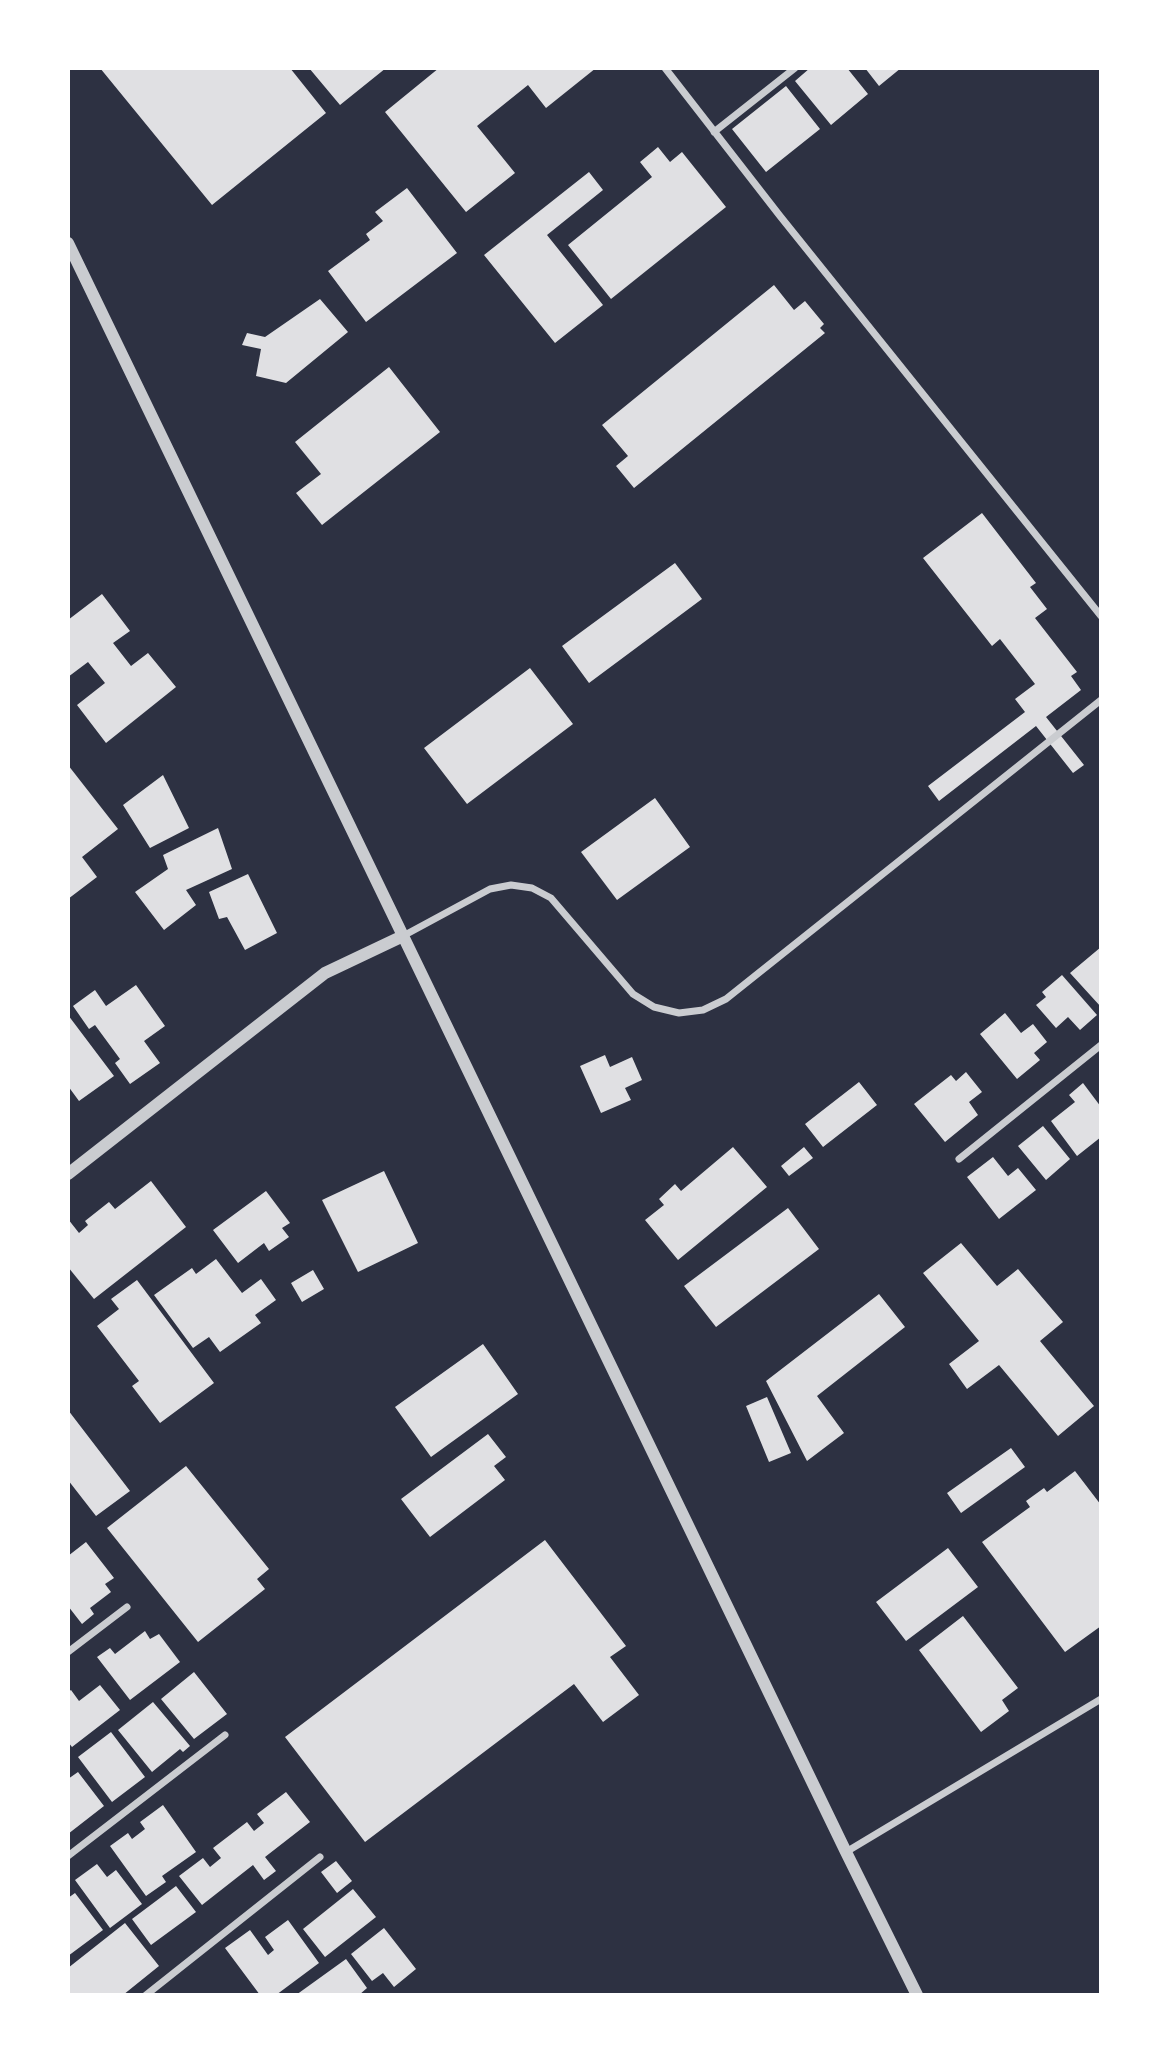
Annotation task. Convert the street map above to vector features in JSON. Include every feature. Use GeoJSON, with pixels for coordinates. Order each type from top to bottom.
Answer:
{"type":"FeatureCollection","features":[{"type":"Feature","properties":{"kind":"street"},"geometry":{"type":"LineString","coordinates":[[665,68],[1101,616]]}},
{"type":"Feature","properties":{"kind":"street"},"geometry":{"type":"LineString","coordinates":[[715,132],[795,68]]}},
{"type":"Feature","properties":{"kind":"street"},"geometry":{"type":"LineString","coordinates":[[68,243],[917,1995]]}},
{"type":"Feature","properties":{"kind":"street"},"geometry":{"type":"LineString","coordinates":[[68,1174],[325,973],[403,936],[489,889],[511,885],[532,888],[551,898],[633,994],[654,1007],[679,1013],[704,1010],[726,999],[1101,700]]}},
{"type":"Feature","properties":{"kind":"street"},"geometry":{"type":"LineString","coordinates":[[959,1159],[1101,1045]]}},
{"type":"Feature","properties":{"kind":"street"},"geometry":{"type":"LineString","coordinates":[[68,1652],[127,1607]]}},
{"type":"Feature","properties":{"kind":"street"},"geometry":{"type":"LineString","coordinates":[[846,1852],[1101,1699]]}},
{"type":"Feature","properties":{"kind":"street"},"geometry":{"type":"LineString","coordinates":[[68,1856],[225,1735]]}},
{"type":"Feature","properties":{"kind":"street"},"geometry":{"type":"LineString","coordinates":[[146,1995],[320,1857]]}},
{"type":"Feature","properties":{"kind":"building"},"geometry":{"type":"Polygon","coordinates":[[[100,68],[290,68],[326,113],[212,205],[100,68]]]}},
{"type":"Feature","properties":{"kind":"building"},"geometry":{"type":"Polygon","coordinates":[[[309,68],[386,68],[340,105],[309,68]]]}},
{"type":"Feature","properties":{"kind":"building"},"geometry":{"type":"Polygon","coordinates":[[[439,68],[596,68],[546,108],[528,85],[477,126],[515,173],[466,212],[385,112],[439,68]]]}},
{"type":"Feature","properties":{"kind":"building"},"geometry":{"type":"Polygon","coordinates":[[[810,68],[847,68],[868,94],[831,125],[795,81],[810,68]]]}},
{"type":"Feature","properties":{"kind":"building"},"geometry":{"type":"Polygon","coordinates":[[[865,68],[901,68],[879,86],[865,68]]]}},
{"type":"Feature","properties":{"kind":"building"},"geometry":{"type":"Polygon","coordinates":[[[786,86],[820,129],[766,172],[732,129],[786,86]]]}},
{"type":"Feature","properties":{"kind":"building"},"geometry":{"type":"Polygon","coordinates":[[[658,147],[670,162],[682,152],[726,207],[611,299],[568,245],[652,177],[640,162],[658,147]]]}},
{"type":"Feature","properties":{"kind":"building"},"geometry":{"type":"Polygon","coordinates":[[[589,172],[603,190],[547,235],[603,305],[555,343],[484,255],[589,172]]]}},
{"type":"Feature","properties":{"kind":"building"},"geometry":{"type":"Polygon","coordinates":[[[407,188],[457,253],[366,322],[328,271],[370,240],[366,234],[383,221],[375,212],[407,188]]]}},
{"type":"Feature","properties":{"kind":"building"},"geometry":{"type":"Polygon","coordinates":[[[774,285],[794,310],[805,301],[824,324],[820,328],[825,333],[634,488],[616,466],[628,456],[602,425],[774,285]]]}},
{"type":"Feature","properties":{"kind":"building"},"geometry":{"type":"Polygon","coordinates":[[[320,299],[348,332],[286,383],[256,376],[261,349],[242,345],[247,333],[265,337],[320,299]]]}},
{"type":"Feature","properties":{"kind":"building"},"geometry":{"type":"Polygon","coordinates":[[[389,367],[440,432],[322,525],[296,493],[321,474],[295,442],[389,367]]]}},
{"type":"Feature","properties":{"kind":"building"},"geometry":{"type":"Polygon","coordinates":[[[982,513],[1036,583],[1030,587],[1047,609],[1035,618],[1077,672],[1071,676],[1081,690],[1046,717],[1084,765],[1073,773],[1036,726],[939,801],[928,786],[1025,712],[1015,699],[1035,684],[1000,639],[992,646],[923,558],[982,513]]]}},
{"type":"Feature","properties":{"kind":"building"},"geometry":{"type":"Polygon","coordinates":[[[675,563],[702,599],[589,683],[562,646],[675,563]]]}},
{"type":"Feature","properties":{"kind":"building"},"geometry":{"type":"Polygon","coordinates":[[[102,594],[130,631],[113,643],[131,666],[148,653],[176,687],[106,743],[77,705],[105,683],[88,662],[68,677],[68,620],[102,594]]]}},
{"type":"Feature","properties":{"kind":"building"},"geometry":{"type":"Polygon","coordinates":[[[530,668],[573,724],[467,804],[424,748],[530,668]]]}},
{"type":"Feature","properties":{"kind":"building"},"geometry":{"type":"Polygon","coordinates":[[[68,765],[118,829],[82,857],[97,877],[68,899],[68,765]]]}},
{"type":"Feature","properties":{"kind":"building"},"geometry":{"type":"Polygon","coordinates":[[[163,775],[189,828],[150,848],[123,805],[163,775]]]}},
{"type":"Feature","properties":{"kind":"building"},"geometry":{"type":"Polygon","coordinates":[[[655,798],[690,847],[617,900],[581,852],[655,798]]]}},
{"type":"Feature","properties":{"kind":"building"},"geometry":{"type":"Polygon","coordinates":[[[218,828],[232,869],[186,890],[196,905],[164,930],[135,892],[168,869],[163,855],[218,828]]]}},
{"type":"Feature","properties":{"kind":"building"},"geometry":{"type":"Polygon","coordinates":[[[248,874],[277,933],[245,950],[227,917],[219,919],[209,892],[248,874]]]}},
{"type":"Feature","properties":{"kind":"building"},"geometry":{"type":"Polygon","coordinates":[[[1101,947],[1101,1007],[1070,973],[1101,947]]]}},
{"type":"Feature","properties":{"kind":"building"},"geometry":{"type":"Polygon","coordinates":[[[1062,975],[1097,1015],[1080,1030],[1068,1017],[1056,1028],[1036,1005],[1046,997],[1042,992],[1062,975]]]}},
{"type":"Feature","properties":{"kind":"building"},"geometry":{"type":"Polygon","coordinates":[[[136,985],[165,1026],[144,1041],[160,1063],[130,1084],[115,1063],[120,1059],[95,1025],[89,1029],[73,1006],[95,990],[106,1006],[136,985]]]}},
{"type":"Feature","properties":{"kind":"building"},"geometry":{"type":"Polygon","coordinates":[[[1005,1013],[1021,1033],[1033,1024],[1047,1042],[1034,1053],[1040,1060],[1017,1079],[980,1034],[1005,1013]]]}},
{"type":"Feature","properties":{"kind":"building"},"geometry":{"type":"Polygon","coordinates":[[[68,1015],[114,1076],[79,1101],[68,1086],[68,1015]]]}},
{"type":"Feature","properties":{"kind":"building"},"geometry":{"type":"Polygon","coordinates":[[[605,1055],[610,1067],[632,1057],[642,1080],[625,1088],[631,1100],[601,1113],[580,1066],[605,1055]]]}},
{"type":"Feature","properties":{"kind":"building"},"geometry":{"type":"Polygon","coordinates":[[[966,1072],[982,1092],[969,1102],[978,1115],[945,1142],[914,1104],[951,1075],[956,1081],[966,1072]]]}},
{"type":"Feature","properties":{"kind":"building"},"geometry":{"type":"Polygon","coordinates":[[[859,1082],[877,1105],[823,1147],[805,1124],[859,1082]]]}},
{"type":"Feature","properties":{"kind":"building"},"geometry":{"type":"Polygon","coordinates":[[[1083,1083],[1101,1107],[1101,1137],[1077,1156],[1051,1121],[1075,1102],[1069,1095],[1083,1083]]]}},
{"type":"Feature","properties":{"kind":"building"},"geometry":{"type":"Polygon","coordinates":[[[1043,1126],[1070,1159],[1046,1180],[1018,1146],[1043,1126]]]}},
{"type":"Feature","properties":{"kind":"building"},"geometry":{"type":"Polygon","coordinates":[[[733,1147],[767,1187],[678,1260],[645,1220],[664,1205],[659,1199],[675,1184],[681,1191],[733,1147]]]}},
{"type":"Feature","properties":{"kind":"building"},"geometry":{"type":"Polygon","coordinates":[[[804,1147],[813,1158],[789,1176],[781,1166],[804,1147]]]}},
{"type":"Feature","properties":{"kind":"building"},"geometry":{"type":"Polygon","coordinates":[[[993,1157],[1008,1176],[1018,1168],[1036,1190],[999,1219],[967,1177],[993,1157]]]}},
{"type":"Feature","properties":{"kind":"building"},"geometry":{"type":"Polygon","coordinates":[[[384,1171],[418,1243],[358,1272],[322,1200],[384,1171]]]}},
{"type":"Feature","properties":{"kind":"building"},"geometry":{"type":"Polygon","coordinates":[[[151,1181],[186,1227],[94,1299],[68,1267],[68,1219],[79,1233],[88,1225],[85,1221],[109,1202],[115,1209],[151,1181]]]}},
{"type":"Feature","properties":{"kind":"building"},"geometry":{"type":"Polygon","coordinates":[[[266,1191],[290,1223],[282,1228],[289,1237],[269,1251],[264,1243],[238,1263],[213,1230],[266,1191]]]}},
{"type":"Feature","properties":{"kind":"building"},"geometry":{"type":"Polygon","coordinates":[[[788,1208],[819,1249],[716,1327],[684,1286],[788,1208]]]}},
{"type":"Feature","properties":{"kind":"building"},"geometry":{"type":"Polygon","coordinates":[[[961,1243],[997,1286],[1018,1269],[1063,1322],[1040,1341],[1094,1406],[1058,1436],[999,1365],[967,1389],[949,1364],[979,1341],[923,1273],[961,1243]]]}},
{"type":"Feature","properties":{"kind":"building"},"geometry":{"type":"Polygon","coordinates":[[[216,1259],[242,1293],[261,1279],[276,1300],[255,1315],[261,1323],[220,1352],[209,1337],[193,1348],[154,1295],[192,1268],[196,1274],[216,1259]]]}},
{"type":"Feature","properties":{"kind":"building"},"geometry":{"type":"Polygon","coordinates":[[[313,1270],[324,1289],[302,1302],[291,1283],[313,1270]]]}},
{"type":"Feature","properties":{"kind":"building"},"geometry":{"type":"Polygon","coordinates":[[[137,1280],[214,1383],[160,1423],[132,1386],[139,1381],[97,1326],[119,1309],[111,1299],[137,1280]]]}},
{"type":"Feature","properties":{"kind":"building"},"geometry":{"type":"Polygon","coordinates":[[[879,1294],[905,1327],[817,1396],[844,1433],[807,1461],[766,1381],[879,1294]]]}},
{"type":"Feature","properties":{"kind":"building"},"geometry":{"type":"Polygon","coordinates":[[[483,1344],[518,1394],[431,1457],[395,1407],[483,1344]]]}},
{"type":"Feature","properties":{"kind":"building"},"geometry":{"type":"Polygon","coordinates":[[[767,1397],[791,1453],[769,1462],[746,1406],[767,1397]]]}},
{"type":"Feature","properties":{"kind":"building"},"geometry":{"type":"Polygon","coordinates":[[[68,1410],[130,1491],[96,1516],[68,1480],[68,1410]]]}},
{"type":"Feature","properties":{"kind":"building"},"geometry":{"type":"Polygon","coordinates":[[[488,1434],[506,1457],[494,1466],[505,1480],[430,1537],[401,1499],[488,1434]]]}},
{"type":"Feature","properties":{"kind":"building"},"geometry":{"type":"Polygon","coordinates":[[[1011,1448],[1025,1467],[961,1513],[947,1493],[1011,1448]]]}},
{"type":"Feature","properties":{"kind":"building"},"geometry":{"type":"Polygon","coordinates":[[[186,1466],[269,1569],[257,1579],[265,1589],[198,1642],[107,1528],[186,1466]]]}},
{"type":"Feature","properties":{"kind":"building"},"geometry":{"type":"Polygon","coordinates":[[[1075,1471],[1101,1505],[1101,1626],[1065,1652],[982,1542],[1030,1507],[1026,1501],[1044,1488],[1047,1492],[1075,1471]]]}},
{"type":"Feature","properties":{"kind":"building"},"geometry":{"type":"Polygon","coordinates":[[[545,1540],[626,1646],[610,1657],[639,1695],[603,1722],[574,1684],[365,1842],[285,1737],[545,1540]]]}},
{"type":"Feature","properties":{"kind":"building"},"geometry":{"type":"Polygon","coordinates":[[[86,1542],[114,1578],[105,1584],[111,1592],[90,1608],[94,1614],[82,1624],[68,1606],[68,1556],[86,1542]]]}},
{"type":"Feature","properties":{"kind":"building"},"geometry":{"type":"Polygon","coordinates":[[[948,1548],[978,1587],[906,1641],[876,1602],[948,1548]]]}},
{"type":"Feature","properties":{"kind":"building"},"geometry":{"type":"Polygon","coordinates":[[[963,1616],[1018,1688],[1002,1700],[1009,1711],[981,1732],[919,1650],[963,1616]]]}},
{"type":"Feature","properties":{"kind":"building"},"geometry":{"type":"Polygon","coordinates":[[[145,1631],[150,1639],[159,1634],[180,1662],[130,1700],[97,1657],[110,1648],[115,1654],[145,1631]]]}},
{"type":"Feature","properties":{"kind":"building"},"geometry":{"type":"Polygon","coordinates":[[[194,1672],[227,1714],[194,1739],[161,1699],[194,1672]]]}},
{"type":"Feature","properties":{"kind":"building"},"geometry":{"type":"Polygon","coordinates":[[[100,1685],[120,1710],[72,1747],[68,1742],[68,1692],[71,1690],[79,1701],[100,1685]]]}},
{"type":"Feature","properties":{"kind":"building"},"geometry":{"type":"Polygon","coordinates":[[[153,1702],[190,1746],[183,1752],[180,1749],[152,1772],[118,1730],[153,1702]]]}},
{"type":"Feature","properties":{"kind":"building"},"geometry":{"type":"Polygon","coordinates":[[[111,1732],[145,1777],[112,1802],[78,1757],[111,1732]]]}},
{"type":"Feature","properties":{"kind":"building"},"geometry":{"type":"Polygon","coordinates":[[[78,1772],[104,1806],[68,1834],[68,1779],[78,1772]]]}},
{"type":"Feature","properties":{"kind":"building"},"geometry":{"type":"Polygon","coordinates":[[[286,1792],[310,1822],[265,1857],[276,1871],[264,1880],[253,1865],[202,1905],[179,1876],[203,1858],[210,1867],[221,1858],[213,1848],[247,1822],[254,1831],[264,1823],[257,1814],[286,1792]]]}},
{"type":"Feature","properties":{"kind":"building"},"geometry":{"type":"Polygon","coordinates":[[[163,1805],[196,1852],[162,1876],[166,1882],[146,1896],[110,1846],[128,1833],[132,1839],[145,1829],[140,1822],[163,1805]]]}},
{"type":"Feature","properties":{"kind":"building"},"geometry":{"type":"Polygon","coordinates":[[[336,1861],[352,1881],[337,1893],[321,1872],[336,1861]]]}},
{"type":"Feature","properties":{"kind":"building"},"geometry":{"type":"Polygon","coordinates":[[[97,1864],[107,1877],[116,1870],[142,1904],[110,1928],[75,1880],[97,1864]]]}},
{"type":"Feature","properties":{"kind":"building"},"geometry":{"type":"Polygon","coordinates":[[[176,1886],[196,1912],[151,1945],[132,1919],[176,1886]]]}},
{"type":"Feature","properties":{"kind":"building"},"geometry":{"type":"Polygon","coordinates":[[[353,1889],[376,1917],[325,1957],[303,1929],[353,1889]]]}},
{"type":"Feature","properties":{"kind":"building"},"geometry":{"type":"Polygon","coordinates":[[[75,1893],[103,1930],[68,1956],[68,1898],[75,1893]]]}},
{"type":"Feature","properties":{"kind":"building"},"geometry":{"type":"Polygon","coordinates":[[[288,1920],[319,1963],[276,1995],[260,1995],[225,1948],[250,1930],[268,1955],[274,1950],[265,1937],[288,1920]]]}},
{"type":"Feature","properties":{"kind":"building"},"geometry":{"type":"Polygon","coordinates":[[[125,1923],[159,1966],[123,1995],[68,1995],[68,1968],[125,1923]]]}},
{"type":"Feature","properties":{"kind":"building"},"geometry":{"type":"Polygon","coordinates":[[[384,1928],[416,1969],[394,1987],[383,1973],[372,1981],[351,1954],[384,1928]]]}},
{"type":"Feature","properties":{"kind":"building"},"geometry":{"type":"Polygon","coordinates":[[[346,1959],[367,1988],[359,1995],[296,1995],[346,1959]]]}}]}
